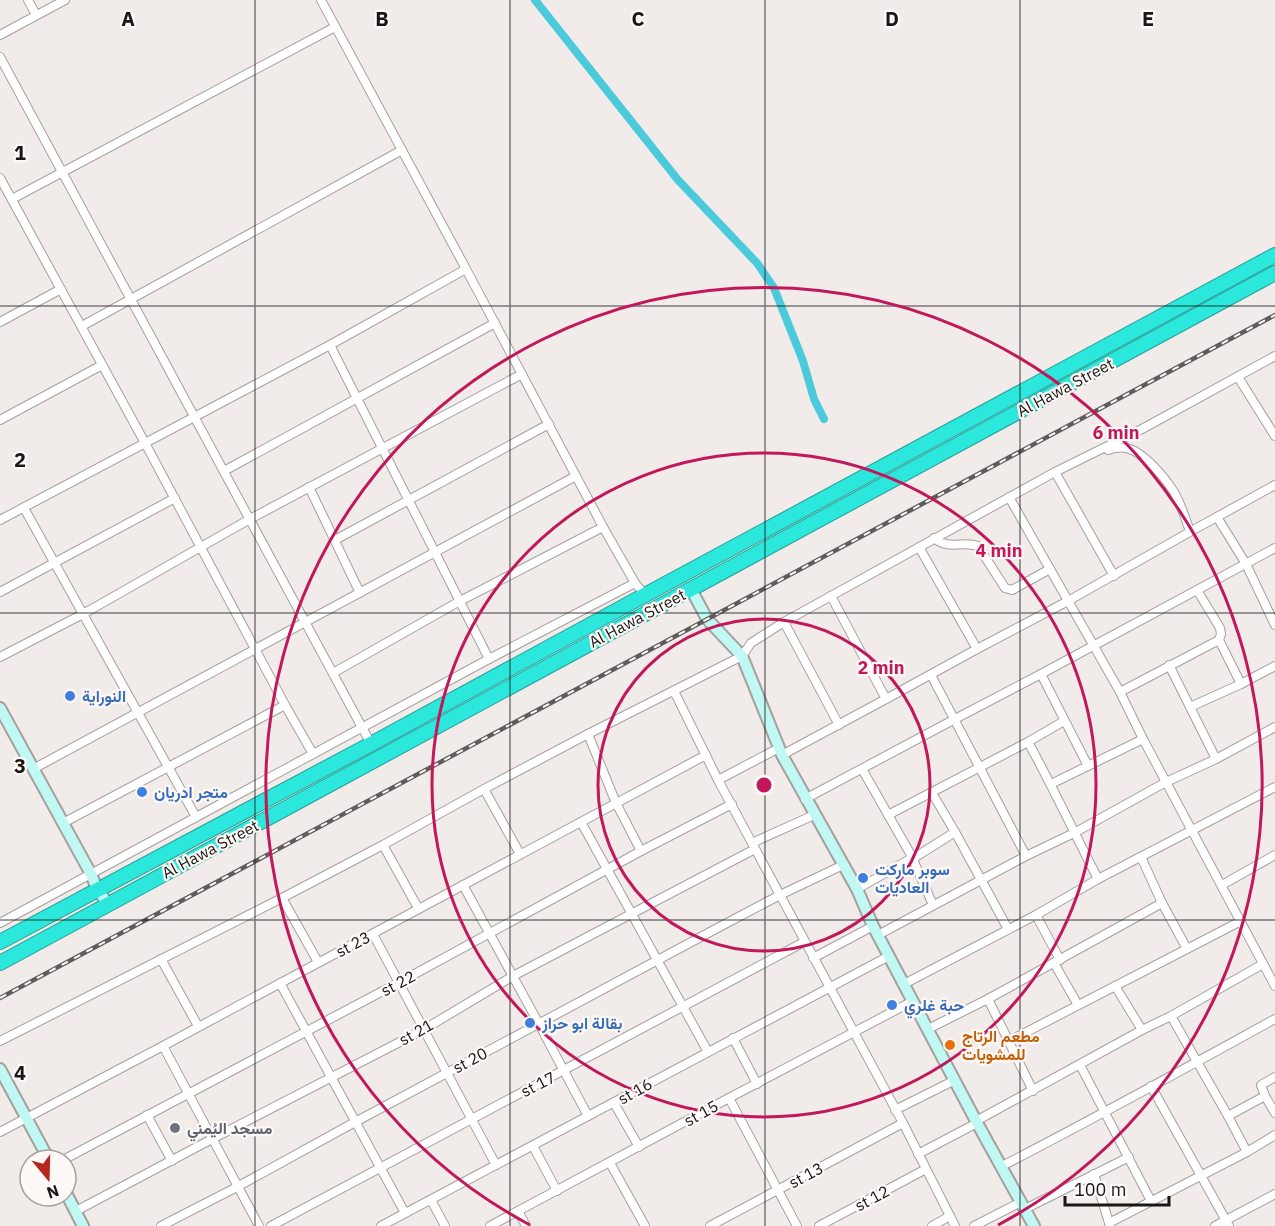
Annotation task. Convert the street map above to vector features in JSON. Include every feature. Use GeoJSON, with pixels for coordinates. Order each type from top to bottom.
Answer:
{"type":"FeatureCollection","features":[{"type":"Feature","properties":{"kind":"highway","name":"Al Hawa Street"},"geometry":{"type":"LineString","coordinates":[[0,942],[1275,255]]}},
{"type":"Feature","properties":{"kind":"highway","name":"Al Hawa Street"},"geometry":{"type":"LineString","coordinates":[[0,963],[1275,273]]}},
{"type":"Feature","properties":{"kind":"street"},"geometry":{"type":"LineString","coordinates":[[28,0],[36,15]]}},
{"type":"Feature","properties":{"kind":"street"},"geometry":{"type":"LineString","coordinates":[[0,35],[65,0]]}},
{"type":"Feature","properties":{"kind":"street"},"geometry":{"type":"LineString","coordinates":[[321,0],[603,527],[635,584],[645,595]]}},
{"type":"Feature","properties":{"kind":"street"},"geometry":{"type":"LineString","coordinates":[[12,199],[335,27]]}},
{"type":"Feature","properties":{"kind":"street"},"geometry":{"type":"LineString","coordinates":[[0,57],[371,744]]}},
{"type":"Feature","properties":{"kind":"street"},"geometry":{"type":"LineString","coordinates":[[82,326],[402,150]]}},
{"type":"Feature","properties":{"kind":"street"},"geometry":{"type":"LineString","coordinates":[[0,178],[146,442],[313,754]]}},
{"type":"Feature","properties":{"kind":"street"},"geometry":{"type":"LineString","coordinates":[[0,520],[330,345],[466,269]]}},
{"type":"Feature","properties":{"kind":"street"},"geometry":{"type":"LineString","coordinates":[[0,322],[61,289]]}},
{"type":"Feature","properties":{"kind":"street"},"geometry":{"type":"LineString","coordinates":[[224,471],[495,323]]}},
{"type":"Feature","properties":{"kind":"street"},"geometry":{"type":"LineString","coordinates":[[330,345],[489,659]]}},
{"type":"Feature","properties":{"kind":"street"},"geometry":{"type":"LineString","coordinates":[[0,1041],[282,898],[588,734],[742,656],[751,643],[784,622],[1055,472],[1142,429],[1275,357]]}},
{"type":"Feature","properties":{"kind":"street"},"geometry":{"type":"LineString","coordinates":[[0,420],[102,364]]}},
{"type":"Feature","properties":{"kind":"street"},"geometry":{"type":"LineString","coordinates":[[0,657],[83,614],[309,486],[522,374]]}},
{"type":"Feature","properties":{"kind":"street"},"geometry":{"type":"LineString","coordinates":[[1238,377],[1275,436]]}},
{"type":"Feature","properties":{"kind":"street"},"geometry":{"type":"LineString","coordinates":[[335,540],[549,424]]}},
{"type":"Feature","properties":{"kind":"street"},"geometry":{"type":"LineString","coordinates":[[1098,451],[1128,448],[1145,458],[1174,493],[1190,531]]}},
{"type":"Feature","properties":{"kind":"street"},"geometry":{"type":"LineString","coordinates":[[1055,472],[1114,576]]}},
{"type":"Feature","properties":{"kind":"street"},"geometry":{"type":"LineString","coordinates":[[33,769],[576,476]]}},
{"type":"Feature","properties":{"kind":"street"},"geometry":{"type":"LineString","coordinates":[[718,780],[839,725],[1114,576],[1275,485]]}},
{"type":"Feature","properties":{"kind":"street"},"geometry":{"type":"LineString","coordinates":[[309,486],[360,593]]}},
{"type":"Feature","properties":{"kind":"street"},"geometry":{"type":"LineString","coordinates":[[1009,497],[1120,692],[1275,986]]}},
{"type":"Feature","properties":{"kind":"street"},"geometry":{"type":"LineString","coordinates":[[0,592],[175,498]]}},
{"type":"Feature","properties":{"kind":"street"},"geometry":{"type":"LineString","coordinates":[[24,508],[196,817]]}},
{"type":"Feature","properties":{"kind":"street"},"geometry":{"type":"LineString","coordinates":[[1217,517],[1271,609],[1275,625]]}},
{"type":"Feature","properties":{"kind":"street"},"geometry":{"type":"LineString","coordinates":[[333,673],[460,602],[603,527]]}},
{"type":"Feature","properties":{"kind":"street"},"geometry":{"type":"LineString","coordinates":[[934,538],[945,545],[978,546],[1007,589],[1012,590],[1050,569]]}},
{"type":"Feature","properties":{"kind":"street"},"geometry":{"type":"LineString","coordinates":[[919,547],[977,649]]}},
{"type":"Feature","properties":{"kind":"street"},"geometry":{"type":"LineString","coordinates":[[805,799],[1275,548]]}},
{"type":"Feature","properties":{"kind":"street"},"geometry":{"type":"LineString","coordinates":[[0,923],[489,659],[635,584]]}},
{"type":"Feature","properties":{"kind":"street"},"geometry":{"type":"LineString","coordinates":[[691,589],[707,619],[742,656],[780,752],[857,890],[875,931],[1034,1226]]}},
{"type":"Feature","properties":{"kind":"street"},"geometry":{"type":"LineString","coordinates":[[1197,590],[1220,628],[1219,640],[1241,684]]}},
{"type":"Feature","properties":{"kind":"street"},"geometry":{"type":"LineString","coordinates":[[831,596],[886,699]]}},
{"type":"Feature","properties":{"kind":"street"},"geometry":{"type":"LineString","coordinates":[[784,622],[839,725]]}},
{"type":"Feature","properties":{"kind":"street"},"geometry":{"type":"LineString","coordinates":[[1120,692],[1219,640]]}},
{"type":"Feature","properties":{"kind":"street"},"geometry":{"type":"LineString","coordinates":[[1169,665],[1216,759]]}},
{"type":"Feature","properties":{"kind":"street"},"geometry":{"type":"LineString","coordinates":[[1190,707],[1275,666]]}},
{"type":"Feature","properties":{"kind":"street"},"geometry":{"type":"LineString","coordinates":[[1041,674],[1088,766]]}},
{"type":"Feature","properties":{"kind":"street"},"geometry":{"type":"LineString","coordinates":[[932,675],[1026,856]]}},
{"type":"Feature","properties":{"kind":"street"},"geometry":{"type":"LineString","coordinates":[[674,690],[718,780],[903,1123],[955,1226]]}},
{"type":"Feature","properties":{"kind":"street"},"geometry":{"type":"LineString","coordinates":[[63,823],[285,705]]}},
{"type":"Feature","properties":{"kind":"street"},"geometry":{"type":"LineString","coordinates":[[0,708],[4,723],[33,769],[97,889],[108,904]]}},
{"type":"Feature","properties":{"kind":"street"},"geometry":{"type":"LineString","coordinates":[[888,815],[1064,721]]}},
{"type":"Feature","properties":{"kind":"street"},"geometry":{"type":"LineString","coordinates":[[813,958],[933,905],[1275,727]]}},
{"type":"Feature","properties":{"kind":"street"},"geometry":{"type":"LineString","coordinates":[[588,734],[616,803],[641,851]]}},
{"type":"Feature","properties":{"kind":"street"},"geometry":{"type":"LineString","coordinates":[[1051,784],[1143,739]]}},
{"type":"Feature","properties":{"kind":"street"},"geometry":{"type":"LineString","coordinates":[[1028,742],[1098,879]]}},
{"type":"Feature","properties":{"kind":"street","name":"st 23"},"geometry":{"type":"LineString","coordinates":[[0,1132],[705,755]]}},
{"type":"Feature","properties":{"kind":"street"},"geometry":{"type":"LineString","coordinates":[[862,769],[912,858],[933,905]]}},
{"type":"Feature","properties":{"kind":"street"},"geometry":{"type":"LineString","coordinates":[[904,984],[1275,787]]}},
{"type":"Feature","properties":{"kind":"street"},"geometry":{"type":"LineString","coordinates":[[484,789],[520,854]]}},
{"type":"Feature","properties":{"kind":"street"},"geometry":{"type":"LineString","coordinates":[[932,793],[1008,929]]}},
{"type":"Feature","properties":{"kind":"street","name":"st 22"},"geometry":{"type":"LineString","coordinates":[[78,1152],[732,804]]}},
{"type":"Feature","properties":{"kind":"street","name":"st 21"},"geometry":{"type":"LineString","coordinates":[[78,1221],[172,1161],[423,1030],[513,976],[814,815]]}},
{"type":"Feature","properties":{"kind":"street"},"geometry":{"type":"LineString","coordinates":[[581,822],[708,1052]]}},
{"type":"Feature","properties":{"kind":"street"},"geometry":{"type":"LineString","coordinates":[[857,890],[915,858],[955,832]]}},
{"type":"Feature","properties":{"kind":"street"},"geometry":{"type":"LineString","coordinates":[[383,845],[418,908]]}},
{"type":"Feature","properties":{"kind":"street"},"geometry":{"type":"LineString","coordinates":[[1222,885],[1275,855]]}},
{"type":"Feature","properties":{"kind":"street"},"geometry":{"type":"LineString","coordinates":[[1141,857],[1187,950]]}},
{"type":"Feature","properties":{"kind":"street","name":"st 20"},"geometry":{"type":"LineString","coordinates":[[161,1226],[780,895],[843,865]]}},
{"type":"Feature","properties":{"kind":"street"},"geometry":{"type":"LineString","coordinates":[[463,885],[588,1116]]}},
{"type":"Feature","properties":{"kind":"street"},"geometry":{"type":"LineString","coordinates":[[282,898],[318,962]]}},
{"type":"Feature","properties":{"kind":"street"},"geometry":{"type":"LineString","coordinates":[[928,1029],[988,999],[1162,903]]}},
{"type":"Feature","properties":{"kind":"street"},"geometry":{"type":"LineString","coordinates":[[1036,915],[1078,1005]]}},
{"type":"Feature","properties":{"kind":"street"},"geometry":{"type":"LineString","coordinates":[[1009,1041],[1241,921]]}},
{"type":"Feature","properties":{"kind":"street"},"geometry":{"type":"LineString","coordinates":[[373,934],[496,1165]]}},
{"type":"Feature","properties":{"kind":"street","name":"st 17"},"geometry":{"type":"LineString","coordinates":[[271,1226],[804,942]]}},
{"type":"Feature","properties":{"kind":"street","name":"st 16"},"geometry":{"type":"LineString","coordinates":[[381,1226],[889,956]]}},
{"type":"Feature","properties":{"kind":"street"},"geometry":{"type":"LineString","coordinates":[[161,959],[198,1026]]}},
{"type":"Feature","properties":{"kind":"street"},"geometry":{"type":"LineString","coordinates":[[918,1154],[1263,964]]}},
{"type":"Feature","properties":{"kind":"street"},"geometry":{"type":"LineString","coordinates":[[280,983],[405,1213]]}},
{"type":"Feature","properties":{"kind":"street"},"geometry":{"type":"LineString","coordinates":[[1115,986],[1142,1030]]}},
{"type":"Feature","properties":{"kind":"street"},"geometry":{"type":"LineString","coordinates":[[988,999],[1033,1090]]}},
{"type":"Feature","properties":{"kind":"street","name":"st 15"},"geometry":{"type":"LineString","coordinates":[[490,1226],[914,1001]]}},
{"type":"Feature","properties":{"kind":"street"},"geometry":{"type":"LineString","coordinates":[[1171,1016],[1247,1152]]}},
{"type":"Feature","properties":{"kind":"street"},"geometry":{"type":"LineString","coordinates":[[1002,1166],[1275,1019]]}},
{"type":"Feature","properties":{"kind":"street"},"geometry":{"type":"LineString","coordinates":[[733,1038],[756,1083]]}},
{"type":"Feature","properties":{"kind":"street"},"geometry":{"type":"LineString","coordinates":[[163,1046],[259,1226]]}},
{"type":"Feature","properties":{"kind":"street"},"geometry":{"type":"LineString","coordinates":[[1080,1065],[1151,1201]]}},
{"type":"Feature","properties":{"kind":"street"},"geometry":{"type":"LineString","coordinates":[[0,1069],[42,1148]]}},
{"type":"Feature","properties":{"kind":"street"},"geometry":{"type":"LineString","coordinates":[[1275,1077],[1262,1084],[1265,1096],[1275,1113]]}},
{"type":"Feature","properties":{"kind":"street"},"geometry":{"type":"LineString","coordinates":[[896,1110],[955,1080]]}},
{"type":"Feature","properties":{"kind":"street"},"geometry":{"type":"LineString","coordinates":[[1151,1086],[1227,1223]]}},
{"type":"Feature","properties":{"kind":"street"},"geometry":{"type":"LineString","coordinates":[[1228,1116],[1265,1096]]}},
{"type":"Feature","properties":{"kind":"street"},"geometry":{"type":"LineString","coordinates":[[729,1098],[797,1226]]}},
{"type":"Feature","properties":{"kind":"street"},"geometry":{"type":"LineString","coordinates":[[614,1103],[639,1147]]}},
{"type":"Feature","properties":{"kind":"street"},"geometry":{"type":"LineString","coordinates":[[147,1115],[172,1161]]}},
{"type":"Feature","properties":{"kind":"street","name":"st 13"},"geometry":{"type":"LineString","coordinates":[[710,1226],[903,1123]]}},
{"type":"Feature","properties":{"kind":"street"},"geometry":{"type":"LineString","coordinates":[[1094,1174],[1110,1225],[1275,1135]]}},
{"type":"Feature","properties":{"kind":"street"},"geometry":{"type":"LineString","coordinates":[[533,1146],[557,1191]]}},
{"type":"Feature","properties":{"kind":"street"},"geometry":{"type":"LineString","coordinates":[[974,1226],[1129,1157]]}},
{"type":"Feature","properties":{"kind":"street"},"geometry":{"type":"LineString","coordinates":[[610,1163],[645,1226]]}},
{"type":"Feature","properties":{"kind":"street","name":"st 12"},"geometry":{"type":"LineString","coordinates":[[819,1226],[926,1169]]}},
{"type":"Feature","properties":{"kind":"street"},"geometry":{"type":"LineString","coordinates":[[1215,1226],[1227,1223],[1275,1194]]}},
{"type":"Feature","properties":{"kind":"street"},"geometry":{"type":"LineString","coordinates":[[431,1200],[445,1226]]}},
{"type":"Feature","properties":{"kind":"street"},"geometry":{"type":"LineString","coordinates":[[518,1211],[526,1226]]}},
{"type":"Feature","properties":{"kind":"street"},"geometry":{"type":"LineString","coordinates":[[932,1226],[950,1216]]}},
{"type":"Feature","properties":{"kind":"waterway"},"geometry":{"type":"LineString","coordinates":[[535,0],[678,180],[757,263],[774,288],[803,361],[814,399],[824,419]]}},
{"type":"Feature","properties":{"kind":"railway"},"geometry":{"type":"LineString","coordinates":[[0,998],[1275,315]]}},
{"type":"Feature","properties":{"kind":"place","name":"النوراية"},"geometry":{"type":"Point","coordinates":[70,696]}},
{"type":"Feature","properties":{"kind":"place","name":"متجر ادريان"},"geometry":{"type":"Point","coordinates":[142,792]}},
{"type":"Feature","properties":{"kind":"place","name":"سوبر ماركت العاديات"},"geometry":{"type":"Point","coordinates":[863,878]}},
{"type":"Feature","properties":{"kind":"place","name":"حبة غلري"},"geometry":{"type":"Point","coordinates":[892,1005]}},
{"type":"Feature","properties":{"kind":"place","name":"بقالة ابو حراز"},"geometry":{"type":"Point","coordinates":[530,1023]}},
{"type":"Feature","properties":{"kind":"place","name":"مطعم الرتاج للمشويات"},"geometry":{"type":"Point","coordinates":[950,1045]}},
{"type":"Feature","properties":{"kind":"place","name":"مسجد اليُمني"},"geometry":{"type":"Point","coordinates":[175,1128]}}]}
